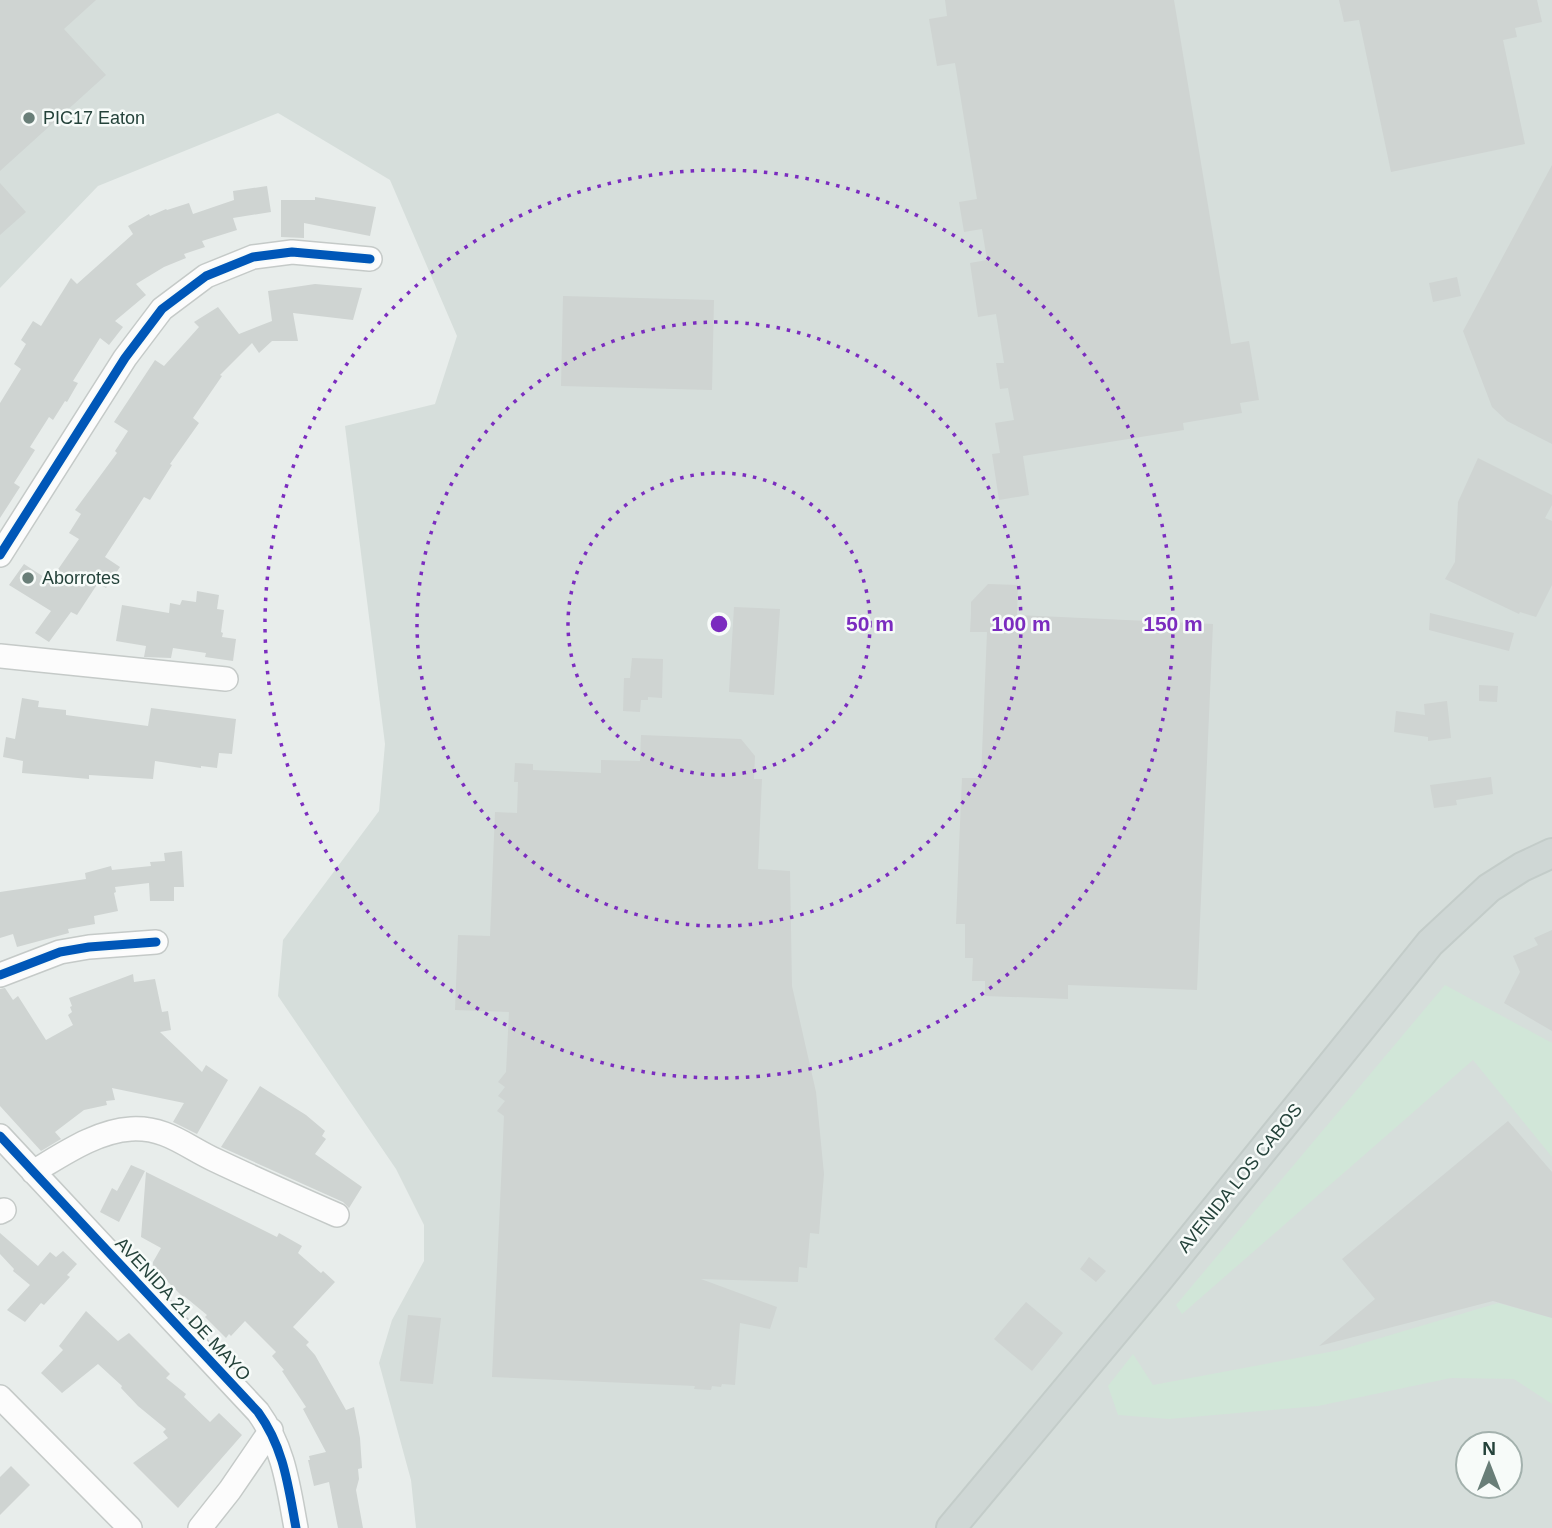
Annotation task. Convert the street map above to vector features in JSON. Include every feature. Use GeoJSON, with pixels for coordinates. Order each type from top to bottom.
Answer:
{"type":"FeatureCollection","features":[{"type":"Feature","properties":{"kind":"main road","name":"AVENIDA LOS CABOS"},"geometry":{"type":"LineString","coordinates":[[951,1528],[1158,1280],[1430,943],[1489,888],[1522,867],[1552,853]]}},
{"type":"Feature","properties":{"kind":"street"},"geometry":{"type":"LineString","coordinates":[[0,555],[125,358],[162,309],[206,276],[253,257],[292,252],[369,259]]}},
{"type":"Feature","properties":{"kind":"street"},"geometry":{"type":"LineString","coordinates":[[0,656],[226,679]]}},
{"type":"Feature","properties":{"kind":"street"},"geometry":{"type":"LineString","coordinates":[[0,975],[60,953],[89,947],[156,942]]}},
{"type":"Feature","properties":{"kind":"street"},"geometry":{"type":"LineString","coordinates":[[33,1172],[103,1135],[129,1129],[148,1129],[172,1135],[211,1158],[337,1215]]}},
{"type":"Feature","properties":{"kind":"street","name":"AVENIDA 21 DE MAYO"},"geometry":{"type":"LineString","coordinates":[[0,1136],[258,1412],[271,1430],[282,1454],[296,1528]]}},
{"type":"Feature","properties":{"kind":"street"},"geometry":{"type":"LineString","coordinates":[[0,1397],[130,1528]]}},
{"type":"Feature","properties":{"kind":"street"},"geometry":{"type":"LineString","coordinates":[[201,1528],[271,1430]]}},
{"type":"Feature","properties":{"kind":"shaded area"},"geometry":{"type":"Polygon","coordinates":[[[0,0],[1552,0],[1552,1528],[416,1528],[411,1480],[379,1363],[392,1320],[424,1261],[424,1225],[396,1169],[278,996],[283,940],[379,811],[385,744],[345,426],[435,404],[457,336],[390,180],[278,113],[98,186],[0,288],[0,0]]]}},
{"type":"Feature","properties":{"kind":"green space"},"geometry":{"type":"Polygon","coordinates":[[[1445,985],[1552,1043],[1552,1157],[1473,1060],[1182,1314],[1176,1305],[1445,985]]]}},
{"type":"Feature","properties":{"kind":"green space"},"geometry":{"type":"Polygon","coordinates":[[[1498,1303],[1552,1318],[1552,1404],[1514,1379],[1451,1378],[1318,1406],[1169,1419],[1118,1415],[1108,1386],[1133,1354],[1153,1385],[1340,1350],[1498,1303]]]}},
{"type":"Feature","properties":{"kind":"building","name":"PIC17 Eaton"},"geometry":{"type":"Polygon","coordinates":[[[0,0],[96,0],[64,29],[106,75],[0,171],[0,0]]]}},
{"type":"Feature","properties":{"kind":"building"},"geometry":{"type":"Polygon","coordinates":[[[945,0],[1174,0],[1231,344],[1249,341],[1259,400],[1240,403],[1242,413],[1183,423],[1184,430],[1023,456],[1029,495],[999,500],[992,454],[1000,453],[995,423],[1014,420],[1008,388],[1000,389],[996,363],[1004,363],[996,314],[978,317],[970,263],[987,260],[982,229],[964,232],[959,202],[977,199],[955,63],[937,66],[929,19],[947,16],[945,0]]]}},
{"type":"Feature","properties":{"kind":"building"},"geometry":{"type":"Polygon","coordinates":[[[1339,0],[1537,0],[1542,22],[1515,28],[1517,37],[1503,40],[1525,144],[1391,172],[1359,20],[1344,22],[1339,0]]]}},
{"type":"Feature","properties":{"kind":"building"},"geometry":{"type":"Polygon","coordinates":[[[1552,165],[1552,444],[1507,421],[1492,407],[1463,331],[1552,165]]]}},
{"type":"Feature","properties":{"kind":"building"},"geometry":{"type":"Polygon","coordinates":[[[0,183],[26,212],[0,235],[0,183]]]}},
{"type":"Feature","properties":{"kind":"building"},"geometry":{"type":"Polygon","coordinates":[[[267,186],[271,212],[233,218],[237,230],[202,241],[205,247],[184,254],[186,258],[164,267],[136,284],[146,295],[115,321],[123,327],[109,345],[100,338],[73,381],[78,383],[67,402],[65,401],[53,420],[49,417],[30,447],[35,450],[14,483],[20,487],[0,518],[0,403],[21,369],[14,364],[26,344],[21,340],[33,321],[41,326],[71,278],[77,284],[133,234],[128,226],[149,214],[150,216],[189,203],[193,214],[234,200],[233,191],[267,186]]]}},
{"type":"Feature","properties":{"kind":"building"},"geometry":{"type":"Polygon","coordinates":[[[315,197],[376,207],[370,236],[304,223],[304,238],[281,237],[281,200],[315,200],[315,197]]]}},
{"type":"Feature","properties":{"kind":"building"},"geometry":{"type":"Polygon","coordinates":[[[1457,277],[1461,296],[1433,302],[1429,283],[1457,277]]]}},
{"type":"Feature","properties":{"kind":"building"},"geometry":{"type":"Polygon","coordinates":[[[315,284],[362,288],[353,320],[293,313],[298,341],[272,341],[259,353],[252,343],[220,375],[222,376],[193,418],[199,423],[170,464],[172,465],[150,500],[144,497],[105,557],[120,567],[106,588],[98,583],[77,615],[71,612],[49,642],[35,633],[51,611],[9,585],[24,564],[50,581],[79,539],[69,533],[81,514],[75,510],[117,453],[115,451],[128,431],[114,422],[155,360],[164,366],[199,327],[194,322],[218,307],[239,334],[272,321],[268,291],[315,284]]]}},
{"type":"Feature","properties":{"kind":"building"},"geometry":{"type":"Polygon","coordinates":[[[563,296],[714,300],[712,390],[561,386],[563,296]]]}},
{"type":"Feature","properties":{"kind":"building"},"geometry":{"type":"Polygon","coordinates":[[[1478,458],[1552,495],[1552,505],[1545,518],[1552,521],[1552,585],[1536,617],[1520,612],[1519,614],[1445,579],[1455,562],[1458,502],[1478,458]]]}},
{"type":"Feature","properties":{"kind":"building"},"geometry":{"type":"Polygon","coordinates":[[[988,584],[1018,585],[1017,615],[1213,624],[1197,990],[1068,985],[1068,999],[985,996],[985,981],[972,981],[973,958],[965,958],[965,924],[956,924],[959,847],[962,778],[981,778],[987,632],[970,632],[971,602],[988,584]]]}},
{"type":"Feature","properties":{"kind":"building"},"geometry":{"type":"Polygon","coordinates":[[[197,591],[219,595],[217,609],[224,610],[222,637],[236,639],[233,661],[205,657],[206,653],[173,648],[171,658],[144,657],[146,646],[116,641],[122,605],[169,613],[170,603],[180,605],[182,600],[196,602],[197,591]]]}},
{"type":"Feature","properties":{"kind":"building"},"geometry":{"type":"Polygon","coordinates":[[[734,607],[780,609],[774,695],[729,692],[734,607]]]}},
{"type":"Feature","properties":{"kind":"building"},"geometry":{"type":"Polygon","coordinates":[[[1430,613],[1514,633],[1509,651],[1429,630],[1430,613]]]}},
{"type":"Feature","properties":{"kind":"building"},"geometry":{"type":"Polygon","coordinates":[[[632,658],[663,659],[662,698],[648,697],[648,700],[641,700],[640,712],[623,711],[624,678],[630,678],[632,658]]]}},
{"type":"Feature","properties":{"kind":"building"},"geometry":{"type":"Polygon","coordinates":[[[1479,685],[1498,686],[1497,702],[1479,701],[1479,685]]]}},
{"type":"Feature","properties":{"kind":"building"},"geometry":{"type":"Polygon","coordinates":[[[22,698],[39,701],[38,707],[66,710],[66,715],[148,726],[151,708],[236,719],[232,754],[219,753],[217,768],[155,761],[153,779],[89,775],[89,779],[22,773],[23,761],[3,757],[6,737],[15,739],[22,698]]]}},
{"type":"Feature","properties":{"kind":"building"},"geometry":{"type":"Polygon","coordinates":[[[1447,701],[1451,738],[1428,741],[1428,737],[1394,732],[1396,711],[1425,715],[1424,704],[1447,701]]]}},
{"type":"Feature","properties":{"kind":"building"},"geometry":{"type":"Polygon","coordinates":[[[641,735],[741,739],[755,756],[754,779],[762,779],[758,869],[790,871],[792,986],[816,1092],[824,1174],[819,1234],[810,1233],[807,1268],[799,1267],[798,1282],[701,1279],[777,1307],[770,1329],[740,1323],[735,1385],[712,1386],[711,1390],[694,1389],[695,1386],[492,1377],[504,1116],[497,1111],[505,1101],[498,1096],[505,1087],[498,1082],[506,1072],[509,1012],[455,1010],[458,935],[490,936],[495,812],[517,813],[518,782],[514,782],[515,763],[533,764],[533,770],[601,773],[601,760],[640,761],[641,735]]]}},
{"type":"Feature","properties":{"kind":"building"},"geometry":{"type":"Polygon","coordinates":[[[1491,777],[1493,794],[1456,800],[1457,805],[1434,808],[1430,785],[1491,777]]]}},
{"type":"Feature","properties":{"kind":"building"},"geometry":{"type":"Polygon","coordinates":[[[182,851],[184,887],[174,887],[174,901],[150,901],[149,883],[115,887],[118,911],[94,916],[95,924],[68,929],[69,933],[17,947],[13,934],[0,938],[0,892],[86,879],[85,873],[111,866],[112,870],[151,866],[150,862],[165,861],[164,853],[182,851]]]}},
{"type":"Feature","properties":{"kind":"building"},"geometry":{"type":"Polygon","coordinates":[[[1552,930],[1552,1031],[1504,1003],[1520,972],[1513,956],[1538,945],[1534,938],[1552,930]]]}},
{"type":"Feature","properties":{"kind":"building"},"geometry":{"type":"Polygon","coordinates":[[[133,974],[134,982],[155,979],[162,1012],[168,1011],[171,1030],[160,1032],[202,1072],[206,1065],[228,1080],[197,1134],[173,1122],[184,1103],[112,1088],[115,1100],[106,1101],[107,1105],[84,1110],[55,1132],[61,1139],[41,1151],[0,1106],[0,989],[5,988],[13,1000],[18,996],[46,1040],[73,1025],[68,1015],[72,1012],[69,998],[133,974]]]}},
{"type":"Feature","properties":{"kind":"building"},"geometry":{"type":"Polygon","coordinates":[[[260,1086],[306,1115],[325,1131],[322,1136],[326,1139],[315,1154],[362,1187],[349,1208],[343,1202],[221,1147],[260,1086]]]}},
{"type":"Feature","properties":{"kind":"building"},"geometry":{"type":"Polygon","coordinates":[[[1508,1121],[1552,1172],[1552,1318],[1493,1301],[1319,1346],[1375,1299],[1342,1259],[1508,1121]]]}},
{"type":"Feature","properties":{"kind":"building"},"geometry":{"type":"Polygon","coordinates":[[[131,1165],[145,1171],[119,1222],[100,1212],[112,1188],[117,1191],[131,1165]]]}},
{"type":"Feature","properties":{"kind":"building"},"geometry":{"type":"Polygon","coordinates":[[[146,1172],[277,1237],[279,1233],[302,1246],[298,1253],[335,1282],[293,1327],[309,1342],[306,1345],[315,1355],[346,1410],[354,1407],[362,1468],[358,1469],[356,1490],[363,1528],[338,1528],[329,1482],[314,1486],[309,1456],[326,1452],[303,1409],[306,1407],[282,1371],[284,1370],[272,1356],[276,1352],[245,1321],[226,1338],[205,1317],[207,1315],[183,1297],[153,1267],[161,1248],[141,1237],[146,1172]]]}},
{"type":"Feature","properties":{"kind":"building"},"geometry":{"type":"Polygon","coordinates":[[[0,1233],[38,1266],[50,1252],[56,1257],[63,1251],[77,1264],[67,1275],[70,1277],[44,1305],[41,1303],[25,1322],[7,1310],[30,1285],[13,1271],[0,1254],[0,1233]]]}},
{"type":"Feature","properties":{"kind":"building"},"geometry":{"type":"Polygon","coordinates":[[[1089,1257],[1106,1271],[1096,1282],[1080,1269],[1089,1257]]]}},
{"type":"Feature","properties":{"kind":"building"},"geometry":{"type":"Polygon","coordinates":[[[1026,1302],[1063,1333],[1032,1371],[994,1339],[1026,1302]]]}},
{"type":"Feature","properties":{"kind":"building"},"geometry":{"type":"Polygon","coordinates":[[[86,1311],[118,1341],[129,1333],[170,1374],[166,1378],[186,1394],[184,1397],[210,1422],[219,1413],[242,1435],[178,1508],[133,1463],[168,1438],[163,1432],[166,1429],[138,1406],[122,1386],[98,1364],[62,1393],[41,1373],[63,1350],[59,1346],[86,1311]]]}},
{"type":"Feature","properties":{"kind":"building"},"geometry":{"type":"Polygon","coordinates":[[[408,1315],[441,1318],[433,1384],[400,1381],[408,1315]]]}},
{"type":"Feature","properties":{"kind":"building"},"geometry":{"type":"Polygon","coordinates":[[[11,1466],[30,1485],[0,1515],[0,1477],[11,1466]]]}},
{"type":"Feature","properties":{"kind":"cycle path"},"geometry":{"type":"LineString","coordinates":[[0,555],[125,358],[162,309],[206,276],[253,257],[292,252],[370,259]]}},
{"type":"Feature","properties":{"kind":"cycle path"},"geometry":{"type":"LineString","coordinates":[[0,975],[60,952],[156,942]]}},
{"type":"Feature","properties":{"kind":"cycle path"},"geometry":{"type":"LineString","coordinates":[[0,1136],[258,1412],[279,1453],[296,1528]]}},
{"type":"Feature","properties":{"kind":"place","name":"PIC17 Eaton"},"geometry":{"type":"Point","coordinates":[29,118]}},
{"type":"Feature","properties":{"kind":"place","name":"Aborrotes"},"geometry":{"type":"Point","coordinates":[28,578]}}]}
